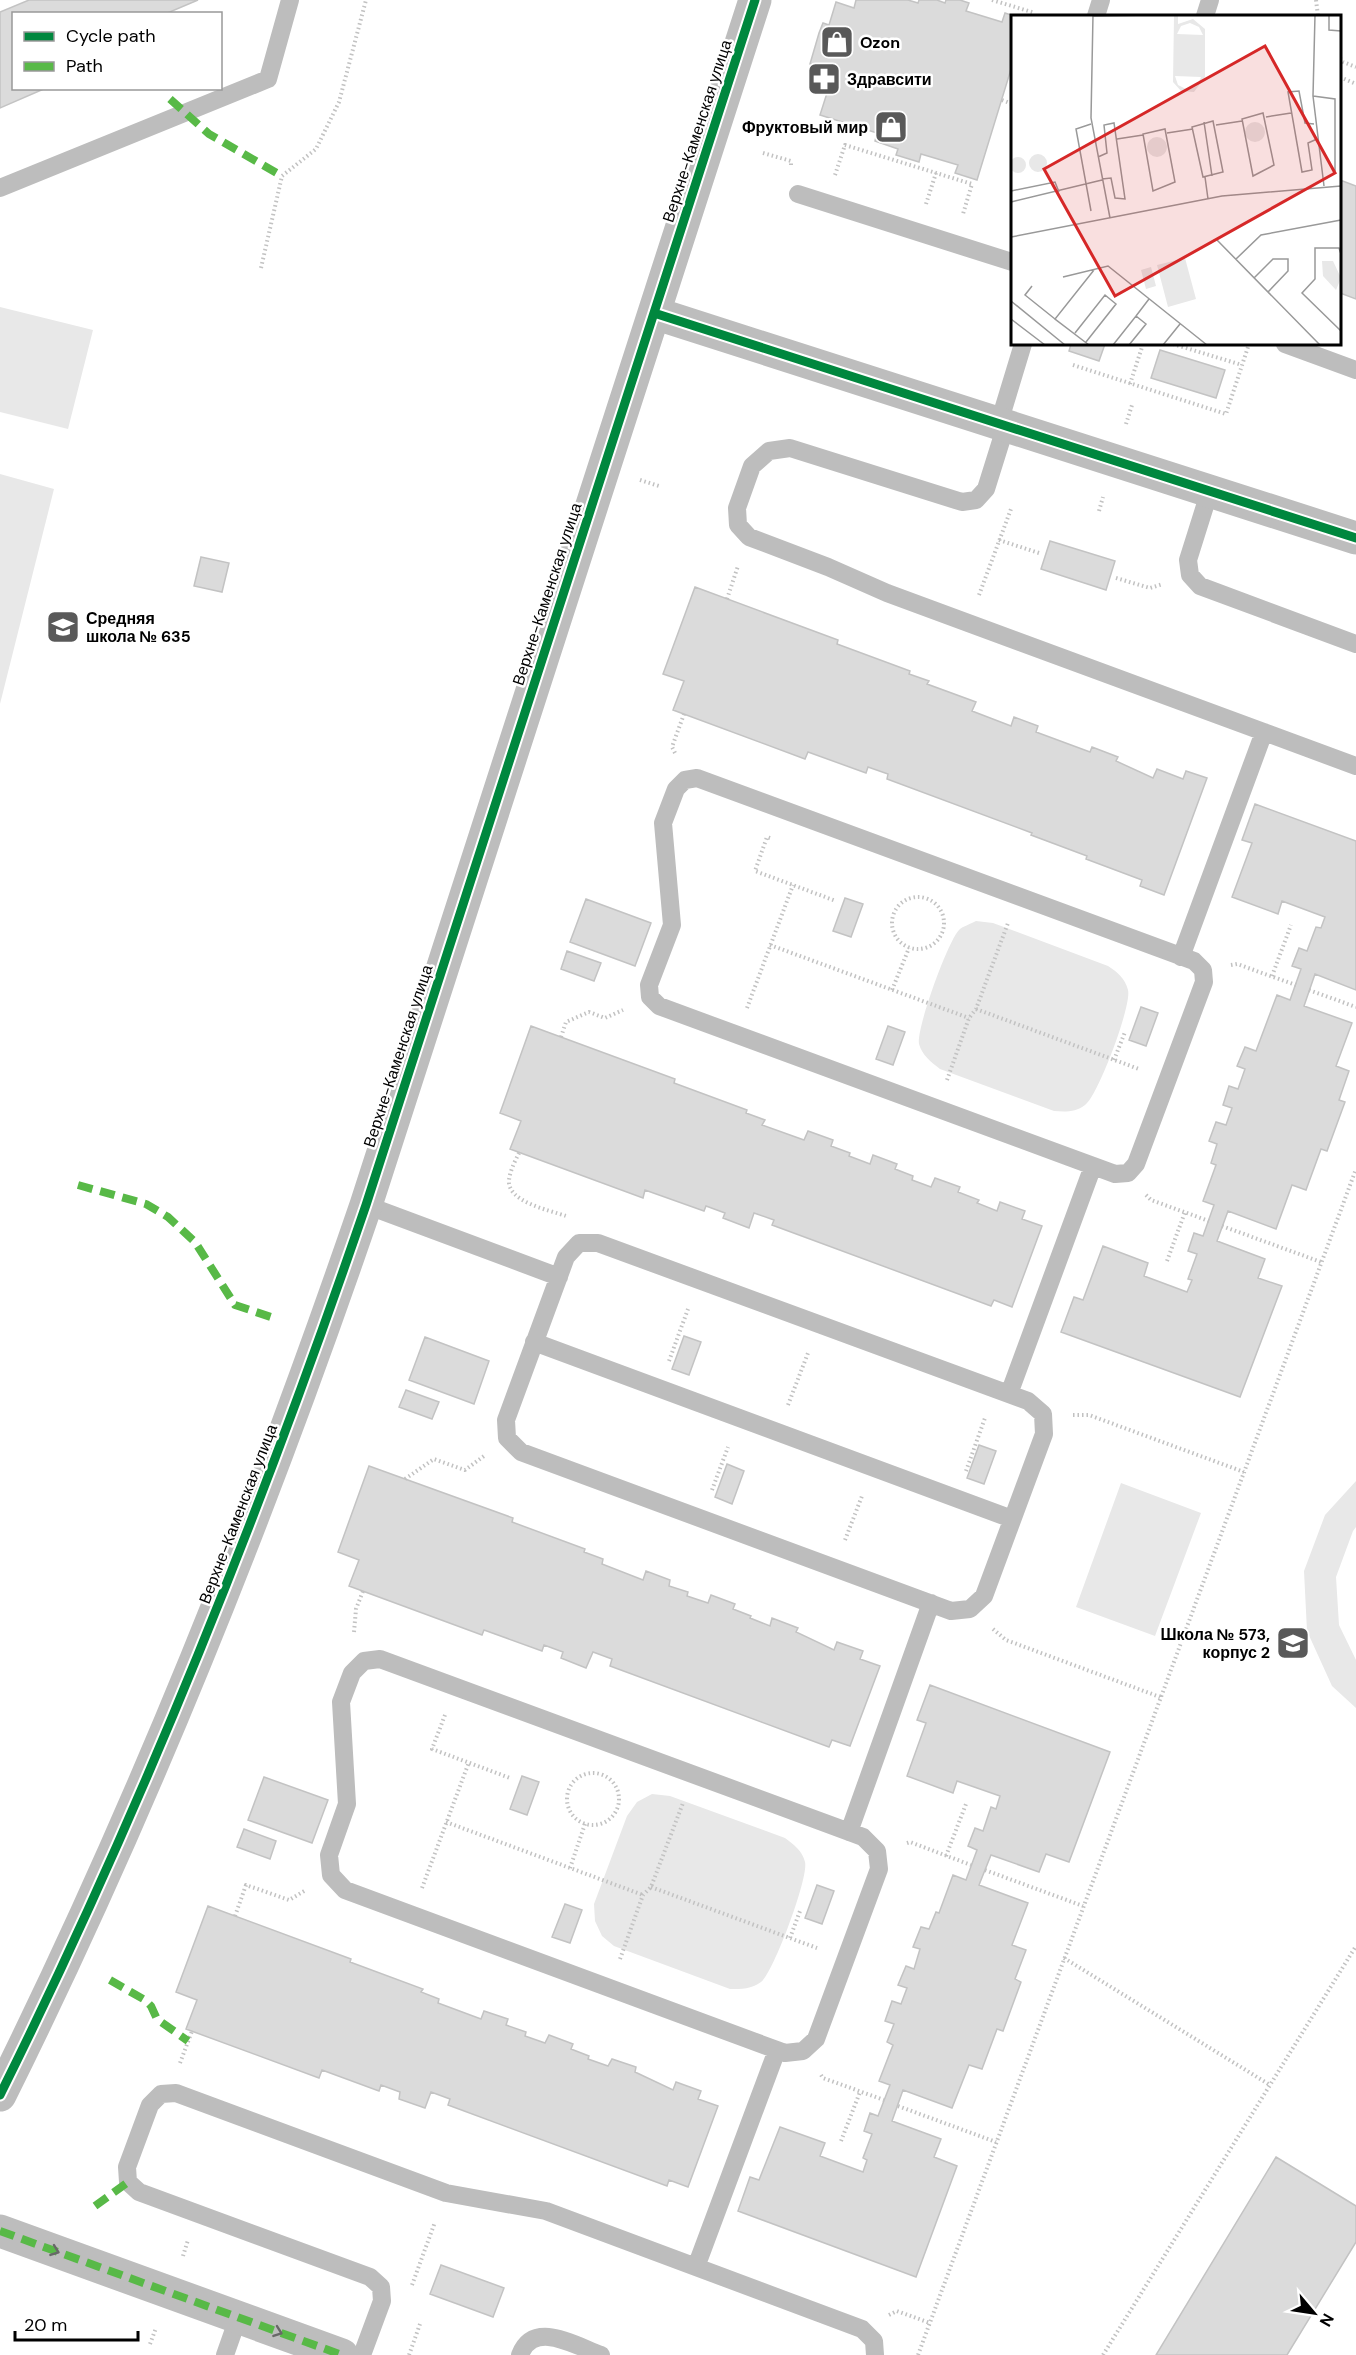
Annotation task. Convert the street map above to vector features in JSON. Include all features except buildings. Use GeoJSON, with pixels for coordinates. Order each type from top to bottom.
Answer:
{"type":"FeatureCollection","features":[{"type":"Feature","properties":{"kind":"street","name":"Верхне-Каменская улица"},"geometry":{"type":"LineString","coordinates":[[0,2095],[40,2014],[155,1761],[236,1563],[326,1323],[755,0]]}},
{"type":"Feature","properties":{"kind":"street"},"geometry":{"type":"LineString","coordinates":[[654,313],[1356,538]]}},
{"type":"Feature","properties":{"kind":"street"},"geometry":{"type":"LineString","coordinates":[[0,2231],[342,2355]]}},
{"type":"Feature","properties":{"kind":"lane"},"geometry":{"type":"LineString","coordinates":[[0,188],[268,79],[290,0]]}},
{"type":"Feature","properties":{"kind":"lane"},"geometry":{"type":"LineString","coordinates":[[1096,15],[1101,0]]}},
{"type":"Feature","properties":{"kind":"lane"},"geometry":{"type":"LineString","coordinates":[[1205,15],[1210,0]]}},
{"type":"Feature","properties":{"kind":"lane"},"geometry":{"type":"LineString","coordinates":[[798,194],[1011,262]]}},
{"type":"Feature","properties":{"kind":"lane"},"geometry":{"type":"LineString","coordinates":[[1023,345],[986,489],[976,500],[962,502],[790,448],[769,451],[752,466],[736,508],[738,525],[749,537],[828,567],[887,593],[1356,766]]}},
{"type":"Feature","properties":{"kind":"lane"},"geometry":{"type":"LineString","coordinates":[[1288,345],[1356,370]]}},
{"type":"Feature","properties":{"kind":"lane"},"geometry":{"type":"LineString","coordinates":[[1210,490],[1188,560],[1190,575],[1200,586],[1356,644]]}},
{"type":"Feature","properties":{"kind":"lane"},"geometry":{"type":"LineString","coordinates":[[1181,957],[1264,732]]}},
{"type":"Feature","properties":{"kind":"lane"},"geometry":{"type":"LineString","coordinates":[[697,778],[1181,957],[1194,962],[1203,970],[1204,982],[1136,1164],[1128,1173],[1115,1174],[658,1006],[650,997],[649,985],[672,925],[663,823],[676,789],[685,780],[697,778]]}},
{"type":"Feature","properties":{"kind":"lane"},"geometry":{"type":"LineString","coordinates":[[1002,1392],[1093,1166]]}},
{"type":"Feature","properties":{"kind":"lane"},"geometry":{"type":"LineString","coordinates":[[366,1205],[559,1277]]}},
{"type":"Feature","properties":{"kind":"lane"},"geometry":{"type":"LineString","coordinates":[[579,1243],[598,1243],[1029,1401],[1042,1414],[1044,1434],[984,1596],[970,1609],[951,1611],[521,1452],[507,1438],[506,1420],[566,1257],[579,1243]]}},
{"type":"Feature","properties":{"kind":"lane"},"geometry":{"type":"LineString","coordinates":[[534,1342],[1012,1519]]}},
{"type":"Feature","properties":{"kind":"lane"},"geometry":{"type":"LineString","coordinates":[[849,1832],[931,1603]]}},
{"type":"Feature","properties":{"kind":"lane"},"geometry":{"type":"LineString","coordinates":[[381,1659],[863,1837],[877,1851],[879,1869],[816,2039],[803,2051],[785,2053],[345,1890],[331,1875],[329,1855],[347,1804],[341,1702],[352,1673],[364,1661],[381,1659]]}},
{"type":"Feature","properties":{"kind":"lane"},"geometry":{"type":"LineString","coordinates":[[696,2267],[777,2050]]}},
{"type":"Feature","properties":{"kind":"lane"},"geometry":{"type":"LineString","coordinates":[[362,2355],[381,2301],[381,2287],[370,2277],[139,2192],[128,2181],[127,2167],[150,2105],[161,2094],[176,2093],[446,2193],[546,2211],[862,2328],[874,2341],[875,2355]]}},
{"type":"Feature","properties":{"kind":"lane"},"geometry":{"type":"LineString","coordinates":[[225,2355],[238,2318]]}},
{"type":"Feature","properties":{"kind":"lane"},"geometry":{"type":"LineString","coordinates":[[520,2355],[524,2346],[534,2337],[548,2336],[601,2355]]}},
{"type":"Feature","properties":{"kind":"path"},"geometry":{"type":"LineString","coordinates":[[261,267],[282,176],[316,149],[339,102],[366,0]]}},
{"type":"Feature","properties":{"kind":"path"},"geometry":{"type":"LineString","coordinates":[[992,0],[1035,13]]}},
{"type":"Feature","properties":{"kind":"path"},"geometry":{"type":"LineString","coordinates":[[1316,0],[1318,15]]}},
{"type":"Feature","properties":{"kind":"path"},"geometry":{"type":"LineString","coordinates":[[1341,59],[1356,67]]}},
{"type":"Feature","properties":{"kind":"path"},"geometry":{"type":"LineString","coordinates":[[1341,78],[1356,84]]}},
{"type":"Feature","properties":{"kind":"path"},"geometry":{"type":"LineString","coordinates":[[1002,100],[1011,104]]}},
{"type":"Feature","properties":{"kind":"path"},"geometry":{"type":"LineString","coordinates":[[826,203],[845,145],[972,184],[953,243]]}},
{"type":"Feature","properties":{"kind":"path"},"geometry":{"type":"LineString","coordinates":[[1130,384],[1143,345]]}},
{"type":"Feature","properties":{"kind":"path"},"geometry":{"type":"LineString","coordinates":[[1176,345],[1242,365]]}},
{"type":"Feature","properties":{"kind":"path"},"geometry":{"type":"LineString","coordinates":[[1073,366],[1226,414],[1249,345]]}},
{"type":"Feature","properties":{"kind":"path"},"geometry":{"type":"LineString","coordinates":[[969,623],[1011,508]]}},
{"type":"Feature","properties":{"kind":"path"},"geometry":{"type":"LineString","coordinates":[[999,540],[1039,553]]}},
{"type":"Feature","properties":{"kind":"path"},"geometry":{"type":"LineString","coordinates":[[1116,578],[1149,588],[1190,575]]}},
{"type":"Feature","properties":{"kind":"path"},"geometry":{"type":"LineString","coordinates":[[684,714],[672,747],[685,780]]}},
{"type":"Feature","properties":{"kind":"path"},"geometry":{"type":"LineString","coordinates":[[765,842],[755,871],[836,901]]}},
{"type":"Feature","properties":{"kind":"path"},"geometry":{"type":"LineString","coordinates":[[747,1008],[793,885]]}},
{"type":"Feature","properties":{"kind":"path"},"geometry":{"type":"LineString","coordinates":[[912,897],[926,898],[937,905],[943,917],[943,931],[935,942],[923,948],[909,948],[898,941],[892,928],[893,915],[900,904],[906,900],[912,897]]}},
{"type":"Feature","properties":{"kind":"path"},"geometry":{"type":"LineString","coordinates":[[1272,976],[1291,925]]}},
{"type":"Feature","properties":{"kind":"path"},"geometry":{"type":"LineString","coordinates":[[949,1072],[969,1018],[976,1010],[1006,928]]}},
{"type":"Feature","properties":{"kind":"path"},"geometry":{"type":"LineString","coordinates":[[770,945],[969,1018]]}},
{"type":"Feature","properties":{"kind":"path"},"geometry":{"type":"LineString","coordinates":[[892,990],[909,948]]}},
{"type":"Feature","properties":{"kind":"path"},"geometry":{"type":"LineString","coordinates":[[1203,970],[1237,964],[1296,985]]}},
{"type":"Feature","properties":{"kind":"path"},"geometry":{"type":"LineString","coordinates":[[1309,990],[1356,1007]]}},
{"type":"Feature","properties":{"kind":"path"},"geometry":{"type":"LineString","coordinates":[[561,1037],[566,1022],[588,1012],[605,1018],[650,997]]}},
{"type":"Feature","properties":{"kind":"path"},"geometry":{"type":"LineString","coordinates":[[976,1010],[1138,1069]]}},
{"type":"Feature","properties":{"kind":"path"},"geometry":{"type":"LineString","coordinates":[[1114,1060],[1125,1032]]}},
{"type":"Feature","properties":{"kind":"path"},"geometry":{"type":"LineString","coordinates":[[519,1153],[509,1179],[510,1190],[518,1198],[567,1217],[579,1243]]}},
{"type":"Feature","properties":{"kind":"path"},"geometry":{"type":"LineString","coordinates":[[918,2355],[1356,1169]]}},
{"type":"Feature","properties":{"kind":"path"},"geometry":{"type":"LineString","coordinates":[[1128,1173],[1151,1200],[1209,1221]]}},
{"type":"Feature","properties":{"kind":"path"},"geometry":{"type":"LineString","coordinates":[[1167,1261],[1185,1212]]}},
{"type":"Feature","properties":{"kind":"path"},"geometry":{"type":"LineString","coordinates":[[1222,1226],[1322,1263]]}},
{"type":"Feature","properties":{"kind":"path"},"geometry":{"type":"LineString","coordinates":[[659,1389],[699,1280]]}},
{"type":"Feature","properties":{"kind":"path"},"geometry":{"type":"LineString","coordinates":[[777,1432],[820,1325]]}},
{"type":"Feature","properties":{"kind":"path"},"geometry":{"type":"LineString","coordinates":[[956,1498],[1002,1392]]}},
{"type":"Feature","properties":{"kind":"path"},"geometry":{"type":"LineString","coordinates":[[1042,1414],[1089,1415],[1244,1472]]}},
{"type":"Feature","properties":{"kind":"path"},"geometry":{"type":"LineString","coordinates":[[701,1519],[738,1418]]}},
{"type":"Feature","properties":{"kind":"path"},"geometry":{"type":"LineString","coordinates":[[405,1479],[434,1459],[465,1470],[507,1438]]}},
{"type":"Feature","properties":{"kind":"path"},"geometry":{"type":"LineString","coordinates":[[835,1568],[873,1467]]}},
{"type":"Feature","properties":{"kind":"path"},"geometry":{"type":"LineString","coordinates":[[363,1591],[356,1610],[354,1633],[364,1661]]}},
{"type":"Feature","properties":{"kind":"path"},"geometry":{"type":"LineString","coordinates":[[970,1609],[1006,1640],[1161,1697]]}},
{"type":"Feature","properties":{"kind":"path"},"geometry":{"type":"LineString","coordinates":[[442,1722],[432,1749],[510,1778]]}},
{"type":"Feature","properties":{"kind":"path"},"geometry":{"type":"LineString","coordinates":[[423,1886],[469,1762]]}},
{"type":"Feature","properties":{"kind":"path"},"geometry":{"type":"LineString","coordinates":[[588,1774],[602,1774],[613,1782],[619,1794],[618,1807],[611,1819],[599,1825],[585,1824],[574,1817],[568,1805],[568,1791],[576,1780],[588,1774]]}},
{"type":"Feature","properties":{"kind":"path"},"geometry":{"type":"LineString","coordinates":[[623,1949],[643,1895],[651,1887],[684,1801]]}},
{"type":"Feature","properties":{"kind":"path"},"geometry":{"type":"LineString","coordinates":[[946,1856],[966,1804]]}},
{"type":"Feature","properties":{"kind":"path"},"geometry":{"type":"LineString","coordinates":[[446,1822],[643,1895]]}},
{"type":"Feature","properties":{"kind":"path"},"geometry":{"type":"LineString","coordinates":[[570,1868],[585,1824]]}},
{"type":"Feature","properties":{"kind":"path"},"geometry":{"type":"LineString","coordinates":[[877,1851],[910,1842],[971,1865]]}},
{"type":"Feature","properties":{"kind":"path"},"geometry":{"type":"LineString","coordinates":[[985,1870],[1083,1906]]}},
{"type":"Feature","properties":{"kind":"path"},"geometry":{"type":"LineString","coordinates":[[235,1916],[246,1885],[289,1900],[331,1875]]}},
{"type":"Feature","properties":{"kind":"path"},"geometry":{"type":"LineString","coordinates":[[651,1887],[820,1950]]}},
{"type":"Feature","properties":{"kind":"path"},"geometry":{"type":"LineString","coordinates":[[790,1938],[800,1911]]}},
{"type":"Feature","properties":{"kind":"path"},"geometry":{"type":"LineString","coordinates":[[1103,2355],[1356,1946]]}},
{"type":"Feature","properties":{"kind":"path"},"geometry":{"type":"LineString","coordinates":[[1064,1958],[1270,2085]]}},
{"type":"Feature","properties":{"kind":"path"},"geometry":{"type":"LineString","coordinates":[[803,2051],[823,2078],[884,2100]]}},
{"type":"Feature","properties":{"kind":"path"},"geometry":{"type":"LineString","coordinates":[[841,2141],[860,2092]]}},
{"type":"Feature","properties":{"kind":"path"},"geometry":{"type":"LineString","coordinates":[[898,2106],[996,2142]]}},
{"type":"Feature","properties":{"kind":"path"},"geometry":{"type":"LineString","coordinates":[[409,2294],[446,2193]]}},
{"type":"Feature","properties":{"kind":"path"},"geometry":{"type":"LineString","coordinates":[[409,2355],[420,2324]]}},
{"type":"Feature","properties":{"kind":"shaded area"},"geometry":{"type":"Polygon","coordinates":[[[0,307],[93,330],[68,429],[0,412],[0,307]]]}},
{"type":"Feature","properties":{"kind":"shaded area"},"geometry":{"type":"Polygon","coordinates":[[[0,474],[54,489],[0,704],[0,474]]]}},
{"type":"Feature","properties":{"kind":"shaded area"},"geometry":{"type":"Polygon","coordinates":[[[976,921],[993,923],[1108,966],[1125,982],[1128,999],[1120,1031],[1098,1085],[1091,1098],[1082,1107],[1071,1111],[1054,1111],[940,1069],[922,1052],[919,1035],[922,1021],[948,950],[959,930],[976,921]]]}},
{"type":"Feature","properties":{"kind":"shaded area"},"geometry":{"type":"Polygon","coordinates":[[[1356,1481],[1356,1527],[1336,1577],[1339,1625],[1356,1660],[1356,1708],[1332,1686],[1307,1631],[1304,1571],[1325,1515],[1356,1481]]]}},
{"type":"Feature","properties":{"kind":"shaded area"},"geometry":{"type":"Polygon","coordinates":[[[1121,1483],[1201,1513],[1155,1636],[1076,1607],[1121,1483]]]}},
{"type":"Feature","properties":{"kind":"shaded area"},"geometry":{"type":"Polygon","coordinates":[[[652,1794],[670,1796],[785,1838],[802,1854],[805,1871],[796,1904],[774,1962],[758,1984],[746,1988],[730,1989],[614,1946],[602,1936],[595,1921],[594,1904],[627,1816],[637,1802],[652,1794]]]}},
{"type":"Feature","properties":{"kind":"marked path"},"geometry":{"type":"LineString","coordinates":[[170,99],[209,134],[282,176]]}},
{"type":"Feature","properties":{"kind":"marked path"},"geometry":{"type":"LineString","coordinates":[[78,1185],[146,1204],[168,1217],[195,1242],[235,1305],[277,1319]]}},
{"type":"Feature","properties":{"kind":"marked path"},"geometry":{"type":"LineString","coordinates":[[110,1980],[145,2000],[151,2006],[157,2019],[188,2041]]}},
{"type":"Feature","properties":{"kind":"marked path"},"geometry":{"type":"LineString","coordinates":[[95,2206],[128,2182]]}},
{"type":"Feature","properties":{"kind":"marked path"},"geometry":{"type":"LineString","coordinates":[[0,2231],[342,2355]]}},
{"type":"Feature","properties":{"kind":"cycle path"},"geometry":{"type":"LineString","coordinates":[[0,2095],[103,1877],[198,1656],[326,1319],[366,1205],[755,0]]}},
{"type":"Feature","properties":{"kind":"cycle path"},"geometry":{"type":"LineString","coordinates":[[654,313],[1356,538]]}},
{"type":"Feature","properties":{"kind":"place","name":"Ozon"},"geometry":{"type":"Point","coordinates":[837,42]}},
{"type":"Feature","properties":{"kind":"place","name":"Здравсити"},"geometry":{"type":"Point","coordinates":[824,79]}},
{"type":"Feature","properties":{"kind":"place","name":"Фруктовый мир"},"geometry":{"type":"Point","coordinates":[891,127]}},
{"type":"Feature","properties":{"kind":"place","name":"Средняя школа № 635"},"geometry":{"type":"Point","coordinates":[63,627]}},
{"type":"Feature","properties":{"kind":"place","name":"Школа № 573, корпус 2"},"geometry":{"type":"Point","coordinates":[1293,1643]}}]}
